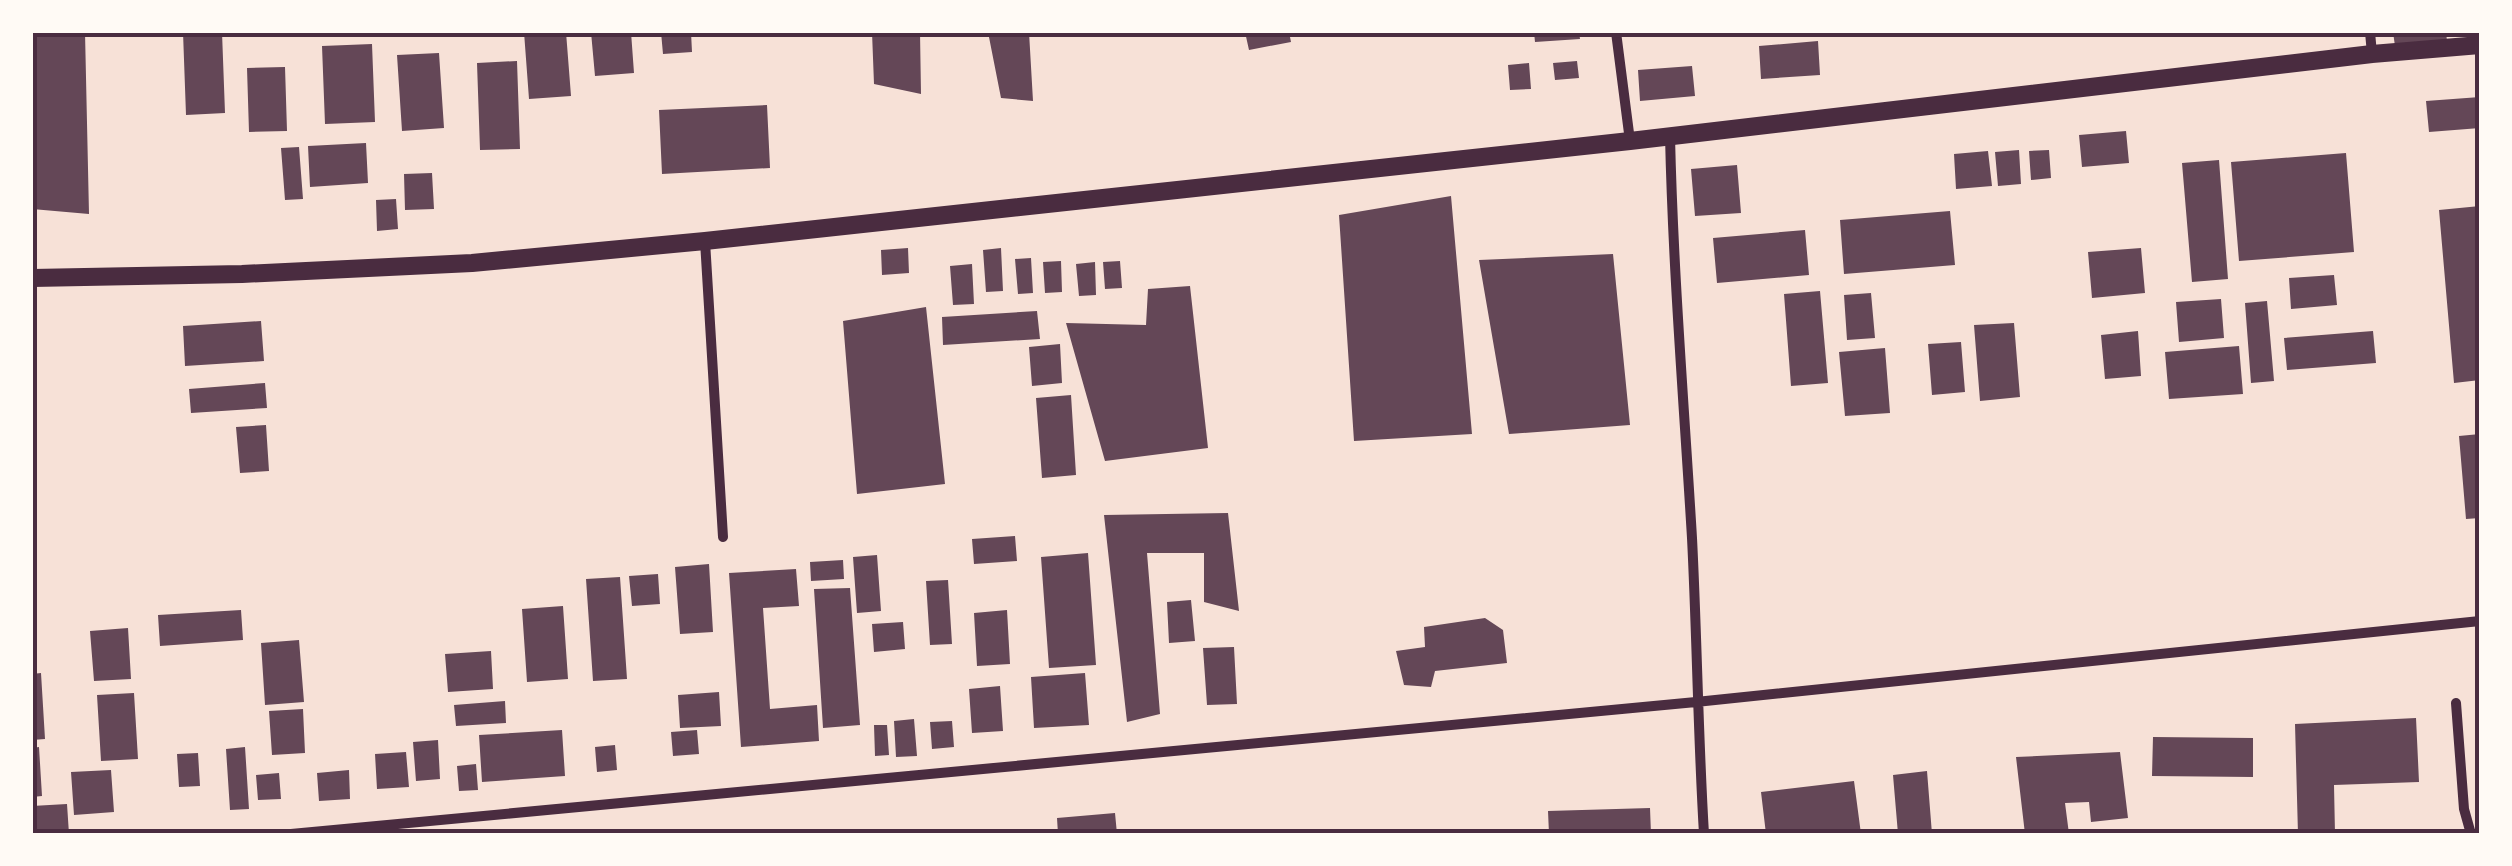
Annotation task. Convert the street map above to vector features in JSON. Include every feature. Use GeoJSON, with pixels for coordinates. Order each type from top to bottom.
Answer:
{"type":"FeatureCollection","features":[{"type":"Feature","properties":{"kind":"street"},"geometry":{"type":"LineString","coordinates":[[1616,32],[1630,141]]}},
{"type":"Feature","properties":{"kind":"street"},"geometry":{"type":"LineString","coordinates":[[2370,32],[2372,54]]}},
{"type":"Feature","properties":{"kind":"street"},"geometry":{"type":"LineString","coordinates":[[32,278],[242,274],[472,263],[706,241],[2480,45]]}},
{"type":"Feature","properties":{"kind":"street"},"geometry":{"type":"LineString","coordinates":[[1670,136],[1704,834]]}},
{"type":"Feature","properties":{"kind":"street"},"geometry":{"type":"LineString","coordinates":[[706,241],[723,538]]}},
{"type":"Feature","properties":{"kind":"street"},"geometry":{"type":"LineString","coordinates":[[291,834],[1696,702],[2480,621]]}},
{"type":"Feature","properties":{"kind":"street"},"geometry":{"type":"LineString","coordinates":[[2456,703],[2464,810],[2471,834]]}},
{"type":"Feature","properties":{"kind":"building"},"geometry":{"type":"Polygon","coordinates":[[[32,32],[85,32],[89,214],[32,209],[32,32]]]}},
{"type":"Feature","properties":{"kind":"building"},"geometry":{"type":"Polygon","coordinates":[[[183,32],[222,32],[225,113],[186,115],[183,32]]]}},
{"type":"Feature","properties":{"kind":"building"},"geometry":{"type":"Polygon","coordinates":[[[524,32],[566,32],[571,96],[529,99],[524,32]]]}},
{"type":"Feature","properties":{"kind":"building"},"geometry":{"type":"Polygon","coordinates":[[[591,32],[631,32],[634,73],[595,76],[591,32]]]}},
{"type":"Feature","properties":{"kind":"building"},"geometry":{"type":"Polygon","coordinates":[[[661,32],[691,32],[692,52],[663,54],[661,32]]]}},
{"type":"Feature","properties":{"kind":"building"},"geometry":{"type":"Polygon","coordinates":[[[872,32],[920,32],[921,94],[874,84],[872,32]]]}},
{"type":"Feature","properties":{"kind":"building"},"geometry":{"type":"Polygon","coordinates":[[[988,32],[1029,32],[1033,101],[1001,98],[988,32]]]}},
{"type":"Feature","properties":{"kind":"building"},"geometry":{"type":"Polygon","coordinates":[[[1245,32],[1289,32],[1291,42],[1249,50],[1245,32]]]}},
{"type":"Feature","properties":{"kind":"building"},"geometry":{"type":"Polygon","coordinates":[[[1534,32],[1579,32],[1580,39],[1535,42],[1534,32]]]}},
{"type":"Feature","properties":{"kind":"building"},"geometry":{"type":"Polygon","coordinates":[[[2393,32],[2446,32],[2447,41],[2395,46],[2393,32]]]}},
{"type":"Feature","properties":{"kind":"building"},"geometry":{"type":"Polygon","coordinates":[[[1818,41],[1820,75],[1761,79],[1759,46],[1818,41]]]}},
{"type":"Feature","properties":{"kind":"building"},"geometry":{"type":"Polygon","coordinates":[[[372,44],[375,122],[325,124],[322,46],[372,44]]]}},
{"type":"Feature","properties":{"kind":"building"},"geometry":{"type":"Polygon","coordinates":[[[439,53],[444,128],[402,131],[397,55],[439,53]]]}},
{"type":"Feature","properties":{"kind":"building"},"geometry":{"type":"Polygon","coordinates":[[[517,61],[520,149],[480,150],[477,63],[517,61]]]}},
{"type":"Feature","properties":{"kind":"building"},"geometry":{"type":"Polygon","coordinates":[[[1577,61],[1579,78],[1555,80],[1553,63],[1577,61]]]}},
{"type":"Feature","properties":{"kind":"building"},"geometry":{"type":"Polygon","coordinates":[[[1529,63],[1531,89],[1510,90],[1508,65],[1529,63]]]}},
{"type":"Feature","properties":{"kind":"building"},"geometry":{"type":"Polygon","coordinates":[[[1692,66],[1695,96],[1640,101],[1638,70],[1692,66]]]}},
{"type":"Feature","properties":{"kind":"building"},"geometry":{"type":"Polygon","coordinates":[[[285,67],[287,131],[249,132],[247,68],[285,67]]]}},
{"type":"Feature","properties":{"kind":"building"},"geometry":{"type":"Polygon","coordinates":[[[2480,97],[2480,128],[2429,132],[2426,101],[2480,97]]]}},
{"type":"Feature","properties":{"kind":"building"},"geometry":{"type":"Polygon","coordinates":[[[767,105],[770,168],[662,174],[659,110],[767,105]]]}},
{"type":"Feature","properties":{"kind":"building"},"geometry":{"type":"Polygon","coordinates":[[[2126,131],[2129,163],[2082,167],[2079,135],[2126,131]]]}},
{"type":"Feature","properties":{"kind":"building"},"geometry":{"type":"Polygon","coordinates":[[[366,143],[368,183],[310,187],[308,146],[366,143]]]}},
{"type":"Feature","properties":{"kind":"building"},"geometry":{"type":"Polygon","coordinates":[[[299,147],[303,199],[285,200],[281,148],[299,147]]]}},
{"type":"Feature","properties":{"kind":"building"},"geometry":{"type":"Polygon","coordinates":[[[2019,150],[2021,184],[1998,186],[1995,152],[2019,150]]]}},
{"type":"Feature","properties":{"kind":"building"},"geometry":{"type":"Polygon","coordinates":[[[2049,150],[2051,178],[2031,180],[2029,151],[2049,150]]]}},
{"type":"Feature","properties":{"kind":"building"},"geometry":{"type":"Polygon","coordinates":[[[1988,151],[1992,186],[1956,189],[1954,154],[1988,151]]]}},
{"type":"Feature","properties":{"kind":"building"},"geometry":{"type":"Polygon","coordinates":[[[2346,153],[2354,252],[2239,261],[2231,162],[2346,153]]]}},
{"type":"Feature","properties":{"kind":"building"},"geometry":{"type":"Polygon","coordinates":[[[2219,160],[2228,279],[2192,282],[2182,163],[2219,160]]]}},
{"type":"Feature","properties":{"kind":"building"},"geometry":{"type":"Polygon","coordinates":[[[1737,165],[1741,213],[1695,216],[1691,169],[1737,165]]]}},
{"type":"Feature","properties":{"kind":"building"},"geometry":{"type":"Polygon","coordinates":[[[432,173],[434,209],[405,210],[404,174],[432,173]]]}},
{"type":"Feature","properties":{"kind":"building"},"geometry":{"type":"Polygon","coordinates":[[[1451,196],[1472,434],[1354,441],[1339,215],[1451,196]]]}},
{"type":"Feature","properties":{"kind":"building"},"geometry":{"type":"Polygon","coordinates":[[[396,199],[398,229],[377,231],[376,200],[396,199]]]}},
{"type":"Feature","properties":{"kind":"building"},"geometry":{"type":"Polygon","coordinates":[[[2480,206],[2480,243],[2476,243],[2480,380],[2454,383],[2439,210],[2480,206]]]}},
{"type":"Feature","properties":{"kind":"building"},"geometry":{"type":"Polygon","coordinates":[[[1950,211],[1955,265],[1844,274],[1840,220],[1950,211]]]}},
{"type":"Feature","properties":{"kind":"building"},"geometry":{"type":"Polygon","coordinates":[[[1805,230],[1809,275],[1717,283],[1713,238],[1805,230]]]}},
{"type":"Feature","properties":{"kind":"building"},"geometry":{"type":"Polygon","coordinates":[[[908,248],[909,273],[882,275],[881,250],[908,248]]]}},
{"type":"Feature","properties":{"kind":"building"},"geometry":{"type":"Polygon","coordinates":[[[1001,248],[1003,291],[986,292],[983,250],[1001,248]]]}},
{"type":"Feature","properties":{"kind":"building"},"geometry":{"type":"Polygon","coordinates":[[[2141,248],[2145,293],[2092,298],[2088,252],[2141,248]]]}},
{"type":"Feature","properties":{"kind":"building"},"geometry":{"type":"Polygon","coordinates":[[[1613,254],[1630,425],[1509,434],[1479,260],[1613,254]]]}},
{"type":"Feature","properties":{"kind":"building"},"geometry":{"type":"Polygon","coordinates":[[[1031,258],[1033,293],[1018,294],[1015,259],[1031,258]]]}},
{"type":"Feature","properties":{"kind":"building"},"geometry":{"type":"Polygon","coordinates":[[[1061,261],[1062,292],[1045,293],[1043,262],[1061,261]]]}},
{"type":"Feature","properties":{"kind":"building"},"geometry":{"type":"Polygon","coordinates":[[[1120,261],[1122,288],[1105,289],[1103,262],[1120,261]]]}},
{"type":"Feature","properties":{"kind":"building"},"geometry":{"type":"Polygon","coordinates":[[[1095,262],[1096,295],[1079,296],[1076,264],[1095,262]]]}},
{"type":"Feature","properties":{"kind":"building"},"geometry":{"type":"Polygon","coordinates":[[[972,264],[974,304],[953,305],[950,266],[972,264]]]}},
{"type":"Feature","properties":{"kind":"building"},"geometry":{"type":"Polygon","coordinates":[[[2334,275],[2337,305],[2291,309],[2289,278],[2334,275]]]}},
{"type":"Feature","properties":{"kind":"building"},"geometry":{"type":"Polygon","coordinates":[[[1190,286],[1208,448],[1105,461],[1066,323],[1146,325],[1148,289],[1190,286]]]}},
{"type":"Feature","properties":{"kind":"building"},"geometry":{"type":"Polygon","coordinates":[[[1820,291],[1828,383],[1791,386],[1784,294],[1820,291]]]}},
{"type":"Feature","properties":{"kind":"building"},"geometry":{"type":"Polygon","coordinates":[[[1871,293],[1875,338],[1847,340],[1844,295],[1871,293]]]}},
{"type":"Feature","properties":{"kind":"building"},"geometry":{"type":"Polygon","coordinates":[[[2221,299],[2224,338],[2179,342],[2176,302],[2221,299]]]}},
{"type":"Feature","properties":{"kind":"building"},"geometry":{"type":"Polygon","coordinates":[[[2267,301],[2274,381],[2251,383],[2245,303],[2267,301]]]}},
{"type":"Feature","properties":{"kind":"building"},"geometry":{"type":"Polygon","coordinates":[[[926,307],[945,484],[857,494],[843,321],[926,307]]]}},
{"type":"Feature","properties":{"kind":"building"},"geometry":{"type":"Polygon","coordinates":[[[1037,311],[1040,339],[943,345],[942,317],[1037,311]]]}},
{"type":"Feature","properties":{"kind":"building"},"geometry":{"type":"Polygon","coordinates":[[[261,321],[264,361],[185,366],[183,326],[261,321]]]}},
{"type":"Feature","properties":{"kind":"building"},"geometry":{"type":"Polygon","coordinates":[[[2014,323],[2020,397],[1980,401],[1974,325],[2014,323]]]}},
{"type":"Feature","properties":{"kind":"building"},"geometry":{"type":"Polygon","coordinates":[[[2138,331],[2141,376],[2105,379],[2101,335],[2138,331]]]}},
{"type":"Feature","properties":{"kind":"building"},"geometry":{"type":"Polygon","coordinates":[[[2373,331],[2376,363],[2287,370],[2284,338],[2373,331]]]}},
{"type":"Feature","properties":{"kind":"building"},"geometry":{"type":"Polygon","coordinates":[[[1961,342],[1965,392],[1932,395],[1928,344],[1961,342]]]}},
{"type":"Feature","properties":{"kind":"building"},"geometry":{"type":"Polygon","coordinates":[[[1060,344],[1062,383],[1032,386],[1029,347],[1060,344]]]}},
{"type":"Feature","properties":{"kind":"building"},"geometry":{"type":"Polygon","coordinates":[[[2239,346],[2243,394],[2169,399],[2165,352],[2239,346]]]}},
{"type":"Feature","properties":{"kind":"building"},"geometry":{"type":"Polygon","coordinates":[[[1885,348],[1890,413],[1845,416],[1839,352],[1885,348]]]}},
{"type":"Feature","properties":{"kind":"building"},"geometry":{"type":"Polygon","coordinates":[[[265,383],[267,408],[191,413],[189,389],[265,383]]]}},
{"type":"Feature","properties":{"kind":"building"},"geometry":{"type":"Polygon","coordinates":[[[1071,395],[1076,475],[1042,478],[1036,398],[1071,395]]]}},
{"type":"Feature","properties":{"kind":"building"},"geometry":{"type":"Polygon","coordinates":[[[266,425],[269,471],[240,473],[236,427],[266,425]]]}},
{"type":"Feature","properties":{"kind":"building"},"geometry":{"type":"Polygon","coordinates":[[[2480,434],[2480,518],[2466,519],[2459,436],[2480,434]]]}},
{"type":"Feature","properties":{"kind":"building"},"geometry":{"type":"Polygon","coordinates":[[[1228,513],[1239,611],[1204,602],[1204,553],[1147,553],[1160,714],[1127,722],[1104,515],[1228,513]]]}},
{"type":"Feature","properties":{"kind":"building"},"geometry":{"type":"Polygon","coordinates":[[[1015,536],[1017,561],[974,564],[972,539],[1015,536]]]}},
{"type":"Feature","properties":{"kind":"building"},"geometry":{"type":"Polygon","coordinates":[[[1088,553],[1096,665],[1049,668],[1041,557],[1088,553]]]}},
{"type":"Feature","properties":{"kind":"building"},"geometry":{"type":"Polygon","coordinates":[[[877,555],[881,611],[857,613],[853,557],[877,555]]]}},
{"type":"Feature","properties":{"kind":"building"},"geometry":{"type":"Polygon","coordinates":[[[843,560],[844,579],[811,581],[810,562],[843,560]]]}},
{"type":"Feature","properties":{"kind":"building"},"geometry":{"type":"Polygon","coordinates":[[[709,564],[713,632],[680,634],[675,567],[709,564]]]}},
{"type":"Feature","properties":{"kind":"building"},"geometry":{"type":"Polygon","coordinates":[[[796,569],[799,606],[763,608],[770,709],[817,705],[819,741],[741,747],[729,573],[796,569]]]}},
{"type":"Feature","properties":{"kind":"building"},"geometry":{"type":"Polygon","coordinates":[[[658,574],[660,604],[632,606],[629,576],[658,574]]]}},
{"type":"Feature","properties":{"kind":"building"},"geometry":{"type":"Polygon","coordinates":[[[620,577],[627,679],[593,681],[586,579],[620,577]]]}},
{"type":"Feature","properties":{"kind":"building"},"geometry":{"type":"Polygon","coordinates":[[[948,580],[952,644],[930,645],[926,581],[948,580]]]}},
{"type":"Feature","properties":{"kind":"building"},"geometry":{"type":"Polygon","coordinates":[[[850,588],[860,725],[823,728],[814,589],[850,588]]]}},
{"type":"Feature","properties":{"kind":"building"},"geometry":{"type":"Polygon","coordinates":[[[1191,600],[1195,641],[1169,643],[1167,602],[1191,600]]]}},
{"type":"Feature","properties":{"kind":"building"},"geometry":{"type":"Polygon","coordinates":[[[563,606],[568,679],[527,682],[522,609],[563,606]]]}},
{"type":"Feature","properties":{"kind":"building"},"geometry":{"type":"Polygon","coordinates":[[[241,610],[243,640],[160,646],[158,615],[241,610]]]}},
{"type":"Feature","properties":{"kind":"building"},"geometry":{"type":"Polygon","coordinates":[[[1007,610],[1010,664],[977,666],[974,613],[1007,610]]]}},
{"type":"Feature","properties":{"kind":"building"},"geometry":{"type":"Polygon","coordinates":[[[1485,618],[1503,630],[1507,663],[1435,671],[1431,687],[1404,685],[1396,651],[1425,647],[1424,627],[1485,618]]]}},
{"type":"Feature","properties":{"kind":"building"},"geometry":{"type":"Polygon","coordinates":[[[903,622],[905,649],[874,652],[872,624],[903,622]]]}},
{"type":"Feature","properties":{"kind":"building"},"geometry":{"type":"Polygon","coordinates":[[[128,628],[131,679],[94,681],[90,631],[128,628]]]}},
{"type":"Feature","properties":{"kind":"building"},"geometry":{"type":"Polygon","coordinates":[[[299,640],[304,702],[265,705],[261,643],[299,640]]]}},
{"type":"Feature","properties":{"kind":"building"},"geometry":{"type":"Polygon","coordinates":[[[1234,647],[1237,704],[1207,705],[1203,648],[1234,647]]]}},
{"type":"Feature","properties":{"kind":"building"},"geometry":{"type":"Polygon","coordinates":[[[491,651],[493,689],[448,692],[445,654],[491,651]]]}},
{"type":"Feature","properties":{"kind":"building"},"geometry":{"type":"Polygon","coordinates":[[[41,673],[45,739],[32,740],[32,674],[41,673]]]}},
{"type":"Feature","properties":{"kind":"building"},"geometry":{"type":"Polygon","coordinates":[[[1085,673],[1089,725],[1034,728],[1031,677],[1085,673]]]}},
{"type":"Feature","properties":{"kind":"building"},"geometry":{"type":"Polygon","coordinates":[[[1000,686],[1003,731],[972,733],[969,689],[1000,686]]]}},
{"type":"Feature","properties":{"kind":"building"},"geometry":{"type":"Polygon","coordinates":[[[719,692],[721,726],[680,728],[678,695],[719,692]]]}},
{"type":"Feature","properties":{"kind":"building"},"geometry":{"type":"Polygon","coordinates":[[[134,693],[138,759],[101,761],[97,695],[134,693]]]}},
{"type":"Feature","properties":{"kind":"building"},"geometry":{"type":"Polygon","coordinates":[[[505,701],[506,723],[456,726],[454,705],[505,701]]]}},
{"type":"Feature","properties":{"kind":"building"},"geometry":{"type":"Polygon","coordinates":[[[303,709],[305,753],[272,755],[269,711],[303,709]]]}},
{"type":"Feature","properties":{"kind":"building"},"geometry":{"type":"Polygon","coordinates":[[[2416,718],[2419,782],[2334,785],[2335,834],[2298,834],[2295,724],[2416,718]]]}},
{"type":"Feature","properties":{"kind":"building"},"geometry":{"type":"Polygon","coordinates":[[[914,719],[917,756],[896,757],[894,721],[914,719]]]}},
{"type":"Feature","properties":{"kind":"building"},"geometry":{"type":"Polygon","coordinates":[[[952,721],[954,747],[932,749],[930,722],[952,721]]]}},
{"type":"Feature","properties":{"kind":"building"},"geometry":{"type":"Polygon","coordinates":[[[874,725],[887,725],[889,755],[875,756],[874,725]]]}},
{"type":"Feature","properties":{"kind":"building"},"geometry":{"type":"Polygon","coordinates":[[[562,730],[565,776],[482,782],[479,735],[562,730]]]}},
{"type":"Feature","properties":{"kind":"building"},"geometry":{"type":"Polygon","coordinates":[[[697,730],[699,754],[673,756],[671,732],[697,730]]]}},
{"type":"Feature","properties":{"kind":"building"},"geometry":{"type":"Polygon","coordinates":[[[2153,737],[2253,738],[2253,777],[2152,776],[2153,737]]]}},
{"type":"Feature","properties":{"kind":"building"},"geometry":{"type":"Polygon","coordinates":[[[438,740],[440,779],[416,781],[413,742],[438,740]]]}},
{"type":"Feature","properties":{"kind":"building"},"geometry":{"type":"Polygon","coordinates":[[[615,745],[617,770],[597,772],[595,747],[615,745]]]}},
{"type":"Feature","properties":{"kind":"building"},"geometry":{"type":"Polygon","coordinates":[[[39,747],[42,796],[32,797],[32,748],[39,747]]]}},
{"type":"Feature","properties":{"kind":"building"},"geometry":{"type":"Polygon","coordinates":[[[245,747],[249,809],[230,810],[226,749],[245,747]]]}},
{"type":"Feature","properties":{"kind":"building"},"geometry":{"type":"Polygon","coordinates":[[[406,752],[409,787],[377,789],[375,754],[406,752]]]}},
{"type":"Feature","properties":{"kind":"building"},"geometry":{"type":"Polygon","coordinates":[[[2120,752],[2128,818],[2091,822],[2089,802],[2065,803],[2069,834],[2025,834],[2016,757],[2120,752]]]}},
{"type":"Feature","properties":{"kind":"building"},"geometry":{"type":"Polygon","coordinates":[[[198,753],[200,786],[179,787],[177,754],[198,753]]]}},
{"type":"Feature","properties":{"kind":"building"},"geometry":{"type":"Polygon","coordinates":[[[476,764],[478,790],[459,791],[457,766],[476,764]]]}},
{"type":"Feature","properties":{"kind":"building"},"geometry":{"type":"Polygon","coordinates":[[[111,770],[114,812],[74,815],[71,772],[111,770]]]}},
{"type":"Feature","properties":{"kind":"building"},"geometry":{"type":"Polygon","coordinates":[[[349,770],[350,799],[319,801],[317,773],[349,770]]]}},
{"type":"Feature","properties":{"kind":"building"},"geometry":{"type":"Polygon","coordinates":[[[1927,771],[1932,834],[1898,834],[1893,775],[1927,771]]]}},
{"type":"Feature","properties":{"kind":"building"},"geometry":{"type":"Polygon","coordinates":[[[279,773],[281,799],[258,800],[256,775],[279,773]]]}},
{"type":"Feature","properties":{"kind":"building"},"geometry":{"type":"Polygon","coordinates":[[[1854,781],[1861,834],[1766,834],[1761,792],[1854,781]]]}},
{"type":"Feature","properties":{"kind":"building"},"geometry":{"type":"Polygon","coordinates":[[[67,804],[69,834],[32,834],[32,806],[67,804]]]}},
{"type":"Feature","properties":{"kind":"building"},"geometry":{"type":"Polygon","coordinates":[[[1650,808],[1651,834],[1549,834],[1548,811],[1650,808]]]}},
{"type":"Feature","properties":{"kind":"building"},"geometry":{"type":"Polygon","coordinates":[[[1115,813],[1117,834],[1058,834],[1057,818],[1115,813]]]}}]}
